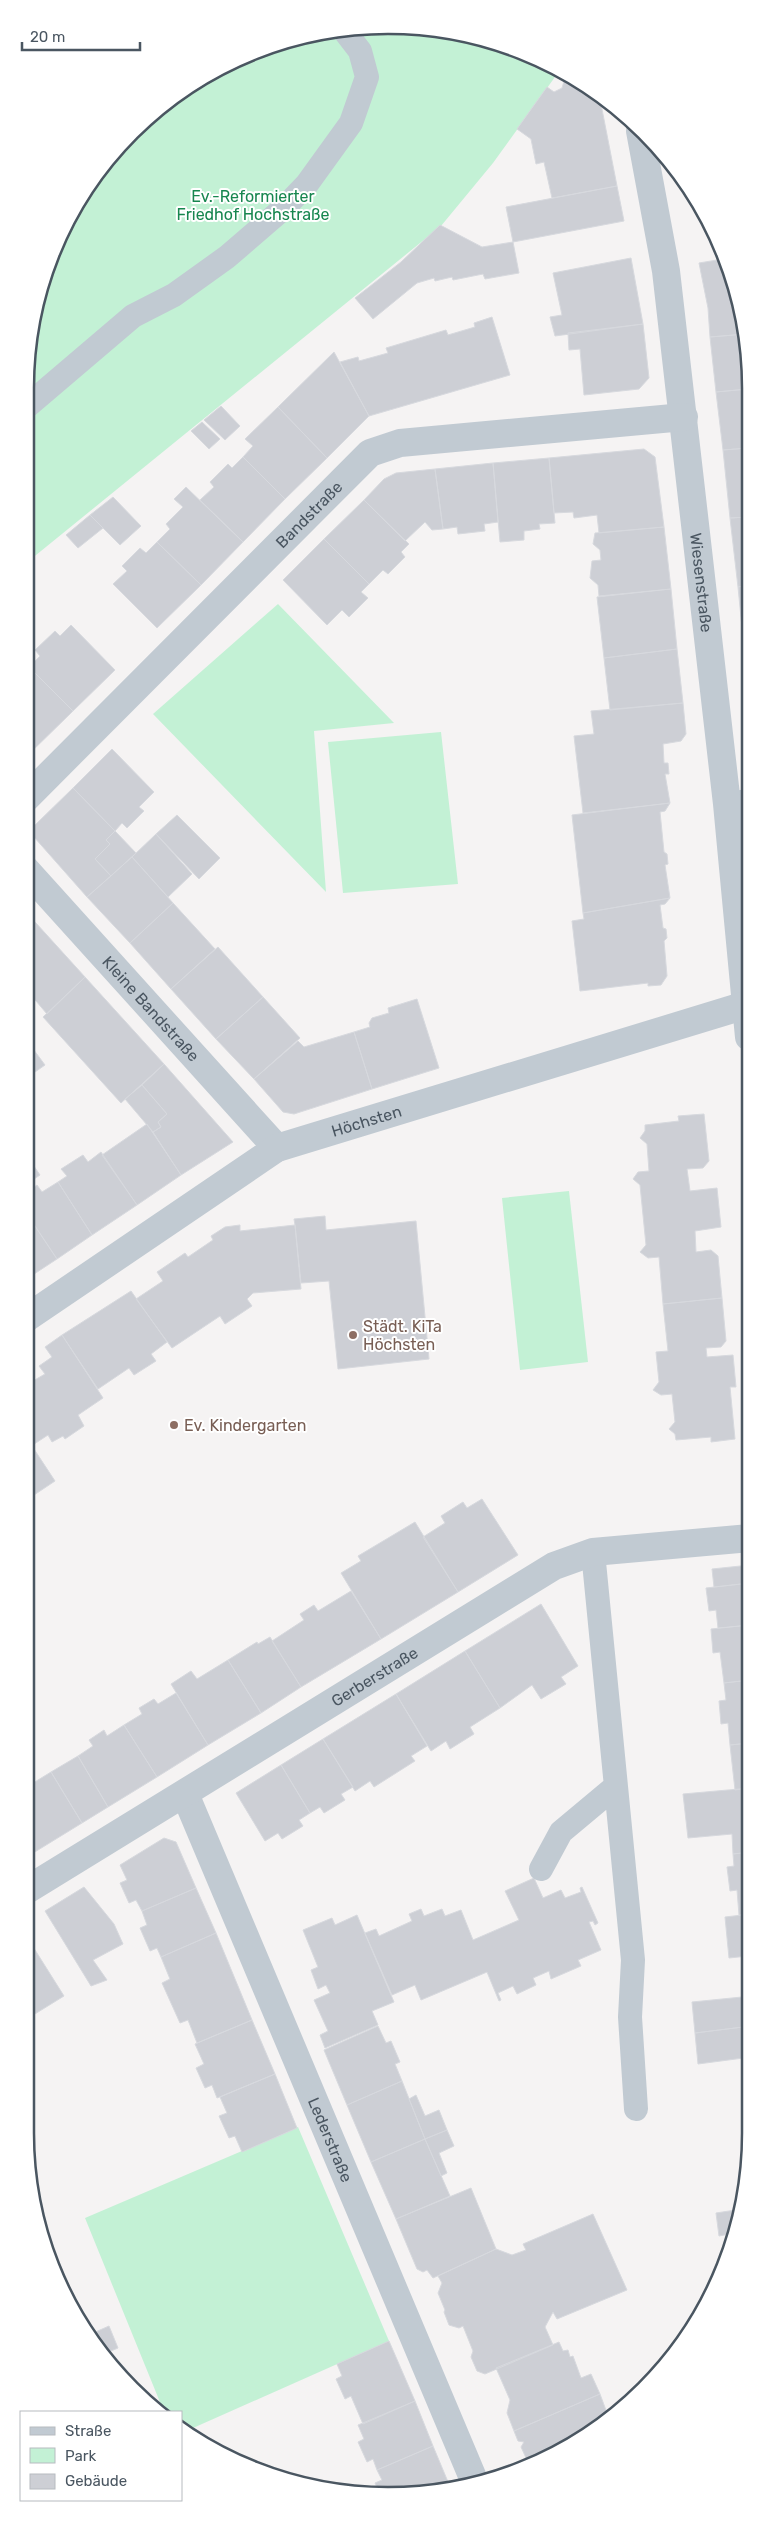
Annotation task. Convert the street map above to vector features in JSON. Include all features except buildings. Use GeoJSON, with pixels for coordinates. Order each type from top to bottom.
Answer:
{"type":"FeatureCollection","features":[{"type":"Feature","properties":{"kind":"street","name":"Wiesenstraße"},"geometry":{"type":"LineString","coordinates":[[642,142],[666,271],[684,417],[738,803],[742,887]]}},
{"type":"Feature","properties":{"kind":"street","name":"Bandstraße"},"geometry":{"type":"LineString","coordinates":[[34,790],[370,453],[400,442],[684,417]]}},
{"type":"Feature","properties":{"kind":"street","name":"Kleine Bandstraße"},"geometry":{"type":"LineString","coordinates":[[34,879],[277,1148]]}},
{"type":"Feature","properties":{"kind":"street","name":"Höchsten"},"geometry":{"type":"LineString","coordinates":[[34,1313],[277,1148],[742,1006]]}},
{"type":"Feature","properties":{"kind":"street","name":"Gerberstraße"},"geometry":{"type":"LineString","coordinates":[[34,1886],[554,1566],[593,1552],[742,1539]]}},
{"type":"Feature","properties":{"kind":"street","name":"Lederstraße"},"geometry":{"type":"LineString","coordinates":[[185,1794],[472,2477]]}},
{"type":"Feature","properties":{"kind":"lane"},"geometry":{"type":"LineString","coordinates":[[34,400],[133,316],[174,296],[227,257],[307,184],[351,123],[366,77],[360,51],[349,36]]}},
{"type":"Feature","properties":{"kind":"lane"},"geometry":{"type":"LineString","coordinates":[[593,1552],[633,1960],[630,2017],[636,2109]]}},
{"type":"Feature","properties":{"kind":"lane"},"geometry":{"type":"LineString","coordinates":[[541,1868],[561,1832],[616,1786]]}},
{"type":"Feature","properties":{"kind":"green space","name":"Ev.-Reformierter Friedhof Hochstraße"},"geometry":{"type":"Polygon","coordinates":[[[365,35],[411,35],[457,41],[502,53],[556,76],[493,163],[441,226],[34,557],[35,365],[37,342],[46,296],[70,231],[93,191],[122,154],[172,107],[211,81],[252,61],[296,46],[342,37],[365,35]]]}},
{"type":"Feature","properties":{"kind":"green space"},"geometry":{"type":"Polygon","coordinates":[[[278,604],[394,723],[314,731],[326,892],[153,714],[278,604]]]}},
{"type":"Feature","properties":{"kind":"green space"},"geometry":{"type":"Polygon","coordinates":[[[441,732],[458,884],[343,893],[328,742],[441,732]]]}},
{"type":"Feature","properties":{"kind":"green space"},"geometry":{"type":"Polygon","coordinates":[[[569,1191],[588,1362],[520,1370],[502,1198],[569,1191]]]}},
{"type":"Feature","properties":{"kind":"green space"},"geometry":{"type":"Polygon","coordinates":[[[298,2127],[389,2341],[192,2429],[182,2421],[182,2411],[168,2411],[161,2405],[85,2218],[298,2127]]]}},
{"type":"Feature","properties":{"kind":"place","name":"Städt. KiTa Höchsten"},"geometry":{"type":"Point","coordinates":[353,1335]}},
{"type":"Feature","properties":{"kind":"place","name":"Ev. Kindergarten"},"geometry":{"type":"Point","coordinates":[174,1425]}}]}
